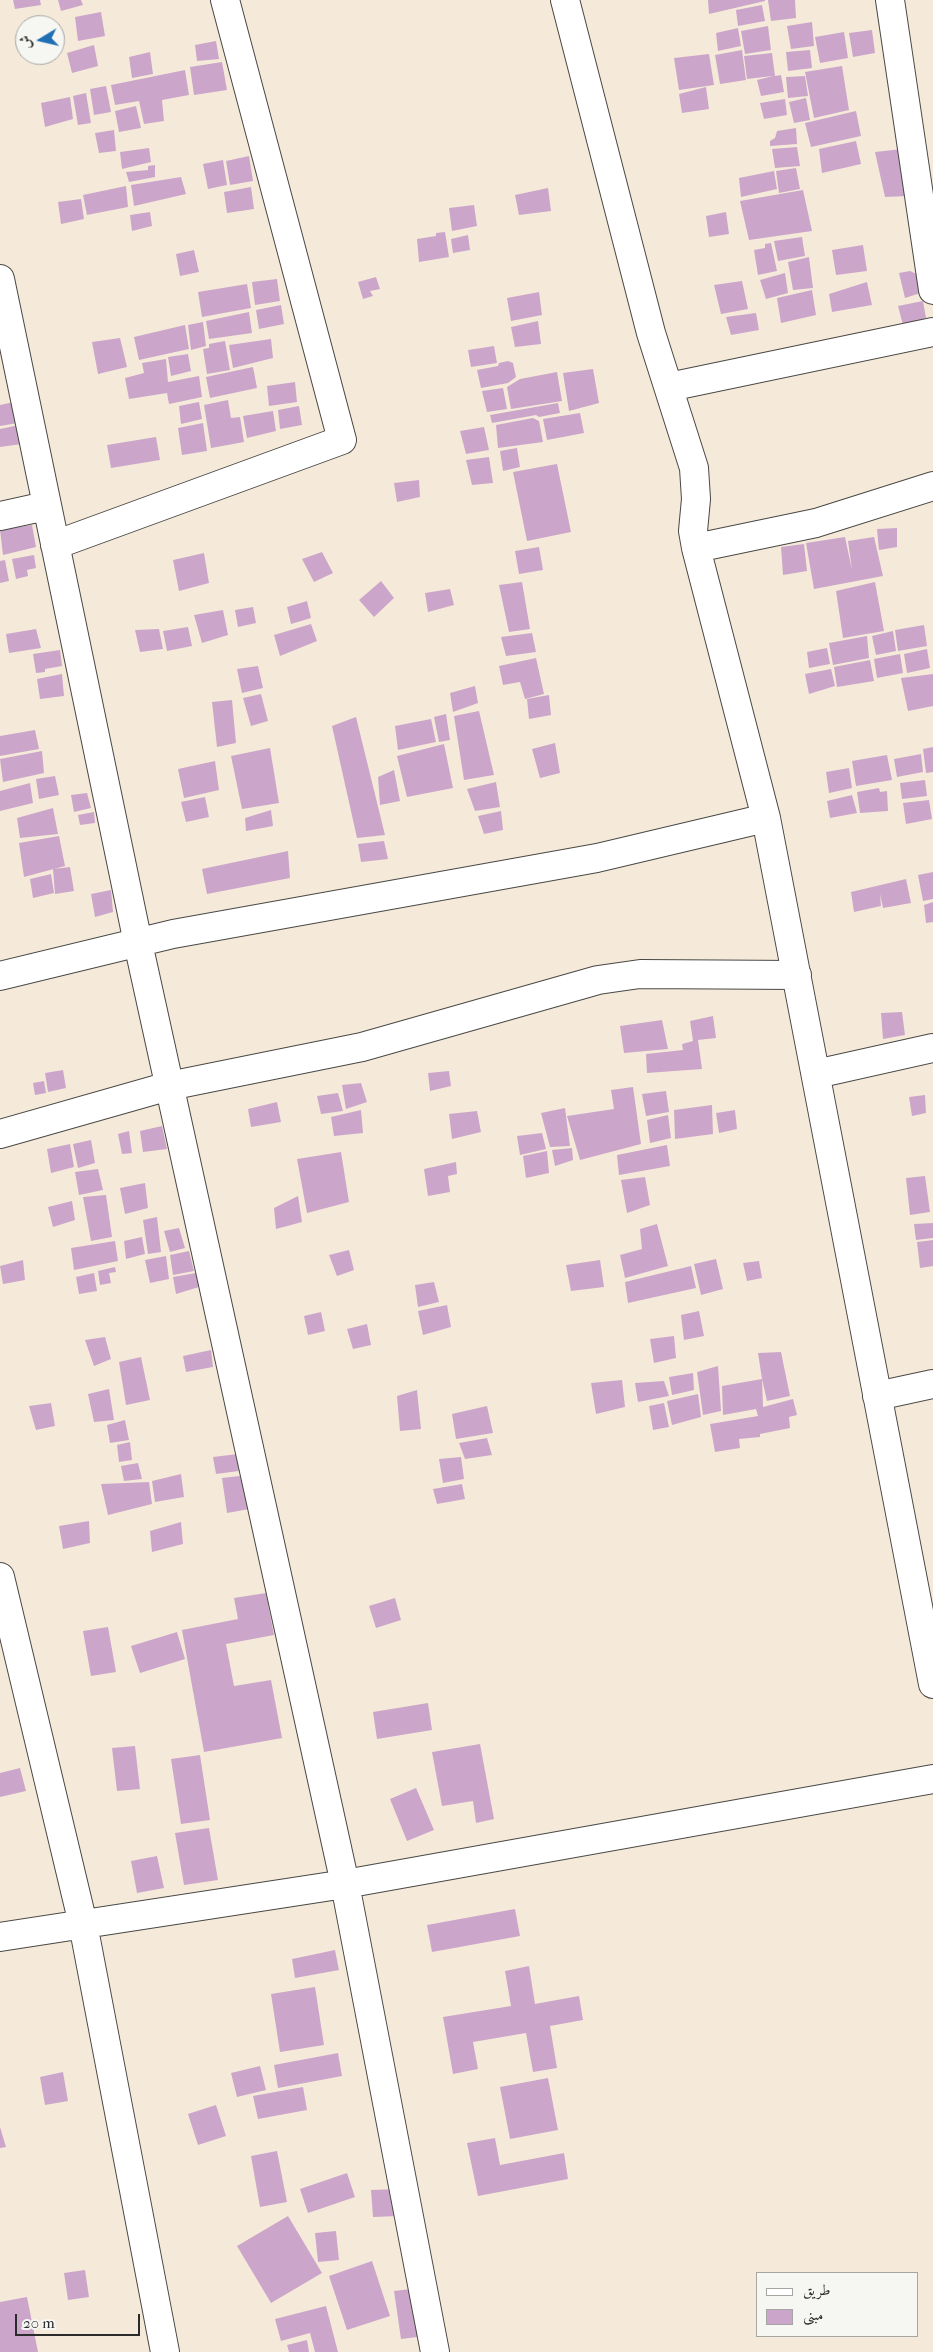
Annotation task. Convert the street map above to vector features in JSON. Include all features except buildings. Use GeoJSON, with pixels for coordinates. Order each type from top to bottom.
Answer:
{"type":"FeatureCollection","features":[{"type":"Feature","properties":{"kind":"street"},"geometry":{"type":"LineString","coordinates":[[55,545],[342,440],[224,0]]}},
{"type":"Feature","properties":{"kind":"street"},"geometry":{"type":"LineString","coordinates":[[565,0],[651,333],[694,468],[696,499],[694,530],[696,548],[766,818],[933,1684]]}},
{"type":"Feature","properties":{"kind":"street"},"geometry":{"type":"LineString","coordinates":[[890,0],[922,132],[933,290]]}},
{"type":"Feature","properties":{"kind":"street"},"geometry":{"type":"LineString","coordinates":[[0,279],[168,1086],[344,1884],[435,2352]]}},
{"type":"Feature","properties":{"kind":"street"},"geometry":{"type":"LineString","coordinates":[[669,387],[933,332]]}},
{"type":"Feature","properties":{"kind":"street"},"geometry":{"type":"LineString","coordinates":[[696,548],[816,523],[933,486]]}},
{"type":"Feature","properties":{"kind":"street"},"geometry":{"type":"LineString","coordinates":[[0,516],[46,506]]}},
{"type":"Feature","properties":{"kind":"street"},"geometry":{"type":"LineString","coordinates":[[0,976],[173,934],[597,858],[766,818]]}},
{"type":"Feature","properties":{"kind":"street"},"geometry":{"type":"LineString","coordinates":[[0,1134],[168,1086],[362,1047],[598,980],[640,974],[797,975]]}},
{"type":"Feature","properties":{"kind":"street"},"geometry":{"type":"LineString","coordinates":[[816,1074],[933,1048]]}},
{"type":"Feature","properties":{"kind":"street"},"geometry":{"type":"LineString","coordinates":[[877,1396],[933,1384]]}},
{"type":"Feature","properties":{"kind":"street"},"geometry":{"type":"LineString","coordinates":[[0,1576],[83,1924],[165,2352]]}},
{"type":"Feature","properties":{"kind":"street"},"geometry":{"type":"LineString","coordinates":[[0,1937],[344,1884],[933,1779]]}}]}
